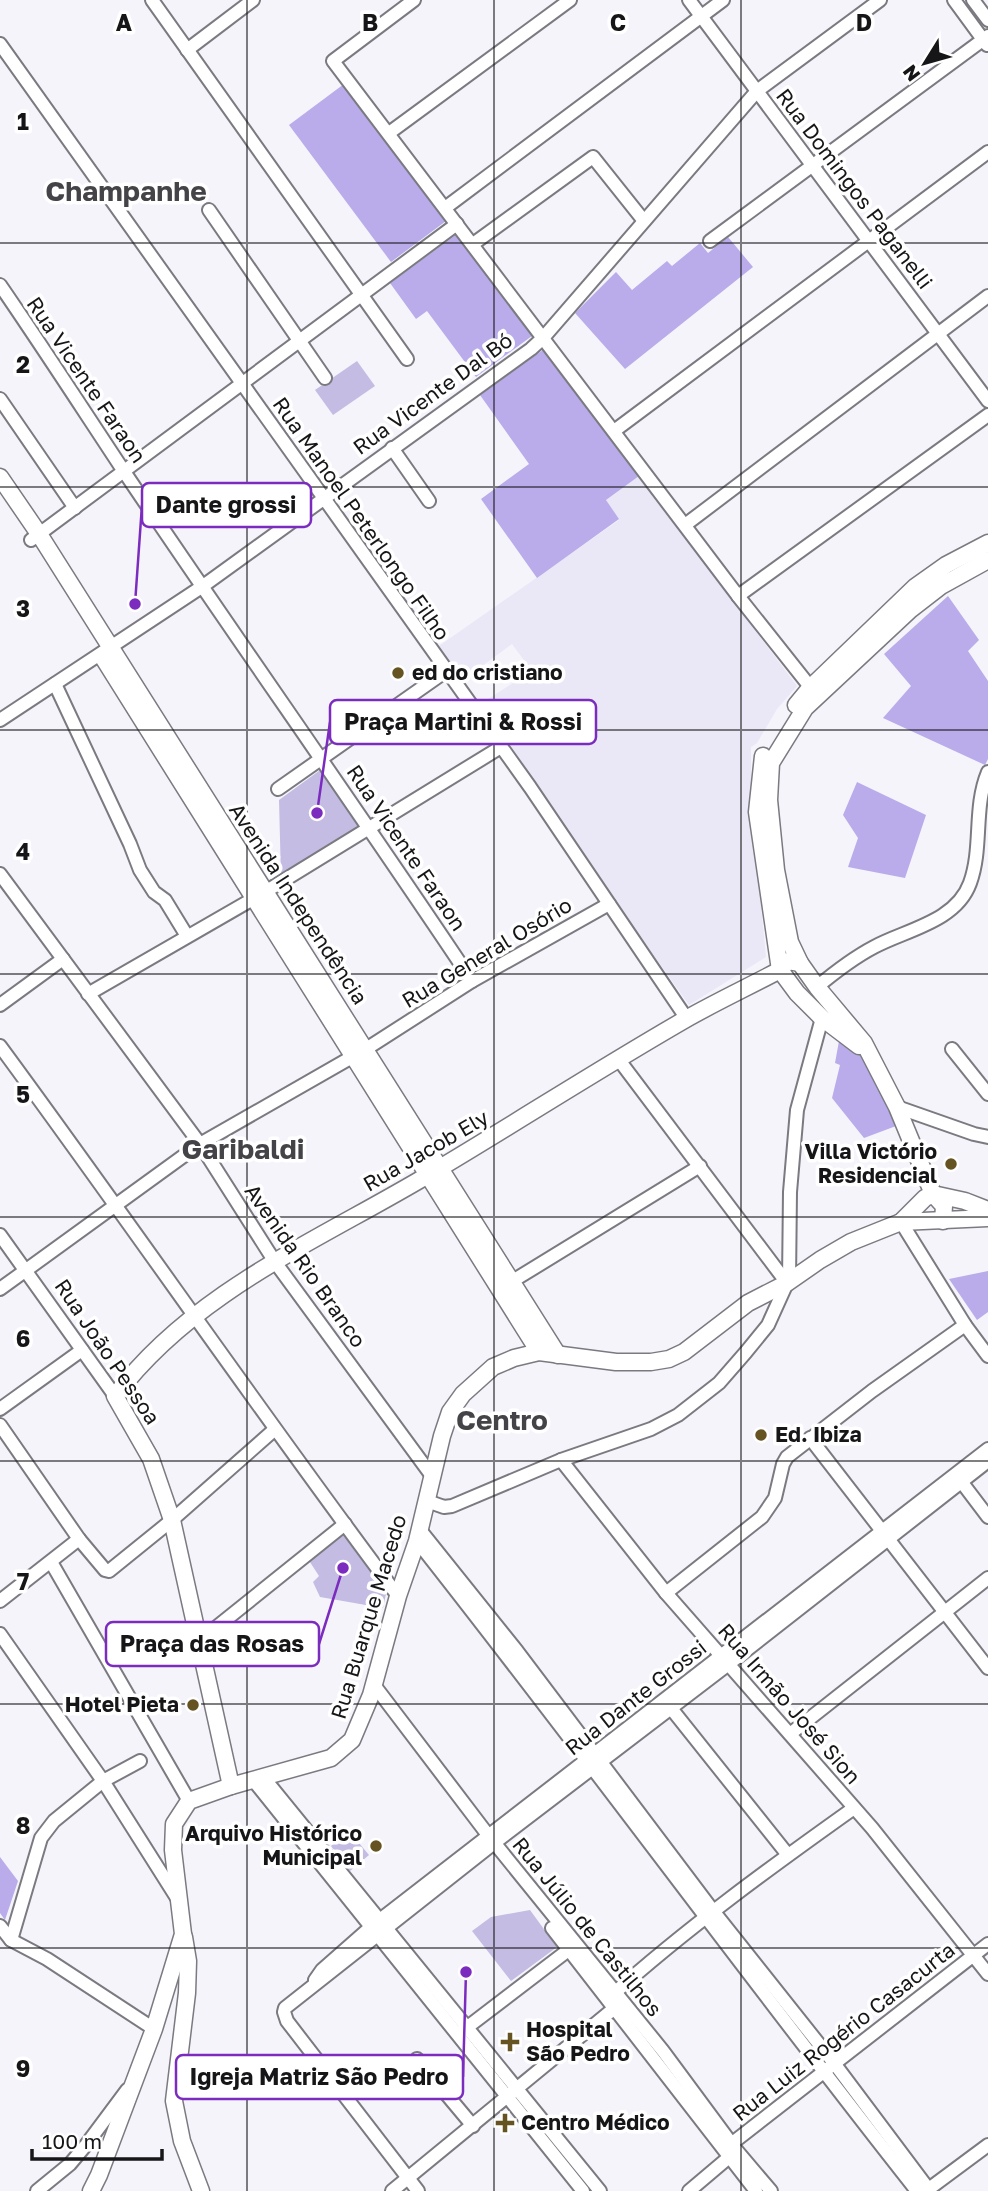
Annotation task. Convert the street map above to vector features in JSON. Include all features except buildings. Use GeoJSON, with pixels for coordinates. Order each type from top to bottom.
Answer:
{"type":"FeatureCollection","features":[{"type":"Feature","properties":{"kind":"main road","name":"Avenida Independência"},"geometry":{"type":"LineString","coordinates":[[0,477],[106,651],[435,1171],[558,1355]]}},
{"type":"Feature","properties":{"kind":"main road","name":"Avenida Independência"},"geometry":{"type":"LineString","coordinates":[[0,494],[35,537]]}},
{"type":"Feature","properties":{"kind":"main road"},"geometry":{"type":"LineString","coordinates":[[870,1054],[822,1018],[797,993],[780,970],[757,813],[761,759],[780,725],[915,587],[946,565],[988,543]]}},
{"type":"Feature","properties":{"kind":"main road"},"geometry":{"type":"LineString","coordinates":[[933,1194],[897,1107],[870,1054],[857,1034],[817,987],[790,942],[776,870],[769,800],[771,763],[814,692],[941,586],[988,560]]}},
{"type":"Feature","properties":{"kind":"main road","name":"Rua Jacob Ely"},"geometry":{"type":"LineString","coordinates":[[115,1396],[150,1353],[195,1314],[275,1262],[435,1171],[687,1019],[780,970],[788,961],[800,962]]}},
{"type":"Feature","properties":{"kind":"main road"},"geometry":{"type":"LineString","coordinates":[[797,993],[808,996],[817,987]]}},
{"type":"Feature","properties":{"kind":"main road","name":"Avenida Independência"},"geometry":{"type":"LineString","coordinates":[[435,1171],[539,1352]]}},
{"type":"Feature","properties":{"kind":"main road"},"geometry":{"type":"LineString","coordinates":[[901,1222],[925,1198],[933,1194],[988,1210]]}},
{"type":"Feature","properties":{"kind":"main road"},"geometry":{"type":"LineString","coordinates":[[933,1194],[926,1204],[928,1215],[938,1221]]}},
{"type":"Feature","properties":{"kind":"main road"},"geometry":{"type":"LineString","coordinates":[[539,1352],[616,1362],[668,1359],[684,1352],[748,1303],[788,1282],[851,1242],[901,1222],[988,1218]]}},
{"type":"Feature","properties":{"kind":"main road","name":"Rua Buarque Macedo"},"geometry":{"type":"LineString","coordinates":[[190,1801],[231,1786],[331,1758],[352,1740],[373,1690],[450,1412],[463,1394],[493,1367],[539,1352]]}},
{"type":"Feature","properties":{"kind":"main road","name":"Rua João Pessoa"},"geometry":{"type":"LineString","coordinates":[[115,1396],[151,1459],[172,1520],[231,1786]]}},
{"type":"Feature","properties":{"kind":"main road"},"geometry":{"type":"LineString","coordinates":[[190,1801],[178,1816],[172,1836],[188,1961],[187,1993],[174,2101],[182,2141],[201,2191]]}},
{"type":"Feature","properties":{"kind":"main road"},"geometry":{"type":"LineString","coordinates":[[91,2191],[154,2029],[183,1934]]}},
{"type":"Feature","properties":{"kind":"street"},"geometry":{"type":"LineString","coordinates":[[152,0],[407,359]]}},
{"type":"Feature","properties":{"kind":"street"},"geometry":{"type":"LineString","coordinates":[[187,50],[253,0]]}},
{"type":"Feature","properties":{"kind":"street"},"geometry":{"type":"LineString","coordinates":[[414,0],[334,61],[738,596],[814,692]]}},
{"type":"Feature","properties":{"kind":"street"},"geometry":{"type":"LineString","coordinates":[[389,133],[570,0]]}},
{"type":"Feature","properties":{"kind":"street","name":"Rua Domingos Paganelli"},"geometry":{"type":"LineString","coordinates":[[689,0],[988,401]]}},
{"type":"Feature","properties":{"kind":"street"},"geometry":{"type":"LineString","coordinates":[[445,208],[723,0]]}},
{"type":"Feature","properties":{"kind":"street","name":"Rua Vicente Dal Bó"},"geometry":{"type":"LineString","coordinates":[[0,720],[203,586],[543,338],[757,91],[880,0]]}},
{"type":"Feature","properties":{"kind":"street"},"geometry":{"type":"LineString","coordinates":[[710,241],[987,40],[954,0]]}},
{"type":"Feature","properties":{"kind":"street"},"geometry":{"type":"LineString","coordinates":[[973,0],[988,20]]}},
{"type":"Feature","properties":{"kind":"street","name":"Rua Manoel Peterlongo Filho"},"geometry":{"type":"LineString","coordinates":[[0,44],[500,747],[687,1019]]}},
{"type":"Feature","properties":{"kind":"street"},"geometry":{"type":"LineString","coordinates":[[614,431],[988,152]]}},
{"type":"Feature","properties":{"kind":"street"},"geometry":{"type":"LineString","coordinates":[[472,244],[593,157],[643,221]]}},
{"type":"Feature","properties":{"kind":"street"},"geometry":{"type":"LineString","coordinates":[[209,211],[325,378]]}},
{"type":"Feature","properties":{"kind":"street"},"geometry":{"type":"LineString","coordinates":[[35,537],[457,224]]}},
{"type":"Feature","properties":{"kind":"street","name":"Rua Vicente Faraon"},"geometry":{"type":"LineString","coordinates":[[0,285],[472,981]]}},
{"type":"Feature","properties":{"kind":"street"},"geometry":{"type":"LineString","coordinates":[[684,525],[988,296]]}},
{"type":"Feature","properties":{"kind":"street"},"geometry":{"type":"LineString","coordinates":[[0,399],[75,508]]}},
{"type":"Feature","properties":{"kind":"street"},"geometry":{"type":"LineString","coordinates":[[738,596],[988,415]]}},
{"type":"Feature","properties":{"kind":"street"},"geometry":{"type":"LineString","coordinates":[[392,447],[429,501]]}},
{"type":"Feature","properties":{"kind":"street"},"geometry":{"type":"LineString","coordinates":[[278,789],[446,671]]}},
{"type":"Feature","properties":{"kind":"street"},"geometry":{"type":"LineString","coordinates":[[55,684],[140,870],[154,892],[165,900],[187,936]]}},
{"type":"Feature","properties":{"kind":"street"},"geometry":{"type":"LineString","coordinates":[[88,994],[260,895],[500,747]]}},
{"type":"Feature","properties":{"kind":"street"},"geometry":{"type":"LineString","coordinates":[[817,987],[845,964],[875,946],[934,920],[956,903],[968,887],[978,841],[979,809],[988,772]]}},
{"type":"Feature","properties":{"kind":"street"},"geometry":{"type":"LineString","coordinates":[[978,841],[988,853]]}},
{"type":"Feature","properties":{"kind":"street","name":"Avenida Rio Branco"},"geometry":{"type":"LineString","coordinates":[[0,874],[201,1144],[275,1262],[432,1476]]}},
{"type":"Feature","properties":{"kind":"street","name":"Rua General Osório"},"geometry":{"type":"LineString","coordinates":[[0,1289],[201,1144],[360,1052],[472,981],[609,904]]}},
{"type":"Feature","properties":{"kind":"street"},"geometry":{"type":"LineString","coordinates":[[0,1005],[63,959]]}},
{"type":"Feature","properties":{"kind":"street"},"geometry":{"type":"LineString","coordinates":[[427,1501],[444,1507],[452,1506],[561,1460],[650,1429],[678,1415],[719,1383],[768,1325],[788,1282],[790,1192],[797,1110],[822,1018]]}},
{"type":"Feature","properties":{"kind":"street"},"geometry":{"type":"LineString","coordinates":[[0,1045],[117,1204],[274,1430],[398,1596]]}},
{"type":"Feature","properties":{"kind":"street"},"geometry":{"type":"LineString","coordinates":[[952,1049],[988,1094]]}},
{"type":"Feature","properties":{"kind":"street"},"geometry":{"type":"LineString","coordinates":[[619,1060],[788,1282]]}},
{"type":"Feature","properties":{"kind":"street"},"geometry":{"type":"LineString","coordinates":[[897,1107],[974,1134],[988,1136]]}},
{"type":"Feature","properties":{"kind":"street"},"geometry":{"type":"LineString","coordinates":[[511,1282],[700,1166]]}},
{"type":"Feature","properties":{"kind":"street"},"geometry":{"type":"LineString","coordinates":[[901,1222],[965,1325],[988,1356]]}},
{"type":"Feature","properties":{"kind":"street","name":"Rua João Pessoa"},"geometry":{"type":"LineString","coordinates":[[0,1235],[115,1396]]}},
{"type":"Feature","properties":{"kind":"street"},"geometry":{"type":"LineString","coordinates":[[666,1593],[771,1507],[787,1457],[965,1325]]}},
{"type":"Feature","properties":{"kind":"street"},"geometry":{"type":"LineString","coordinates":[[0,1409],[82,1350]]}},
{"type":"Feature","properties":{"kind":"street"},"geometry":{"type":"LineString","coordinates":[[0,1425],[79,1539],[104,1570],[114,1568],[274,1430]]}},
{"type":"Feature","properties":{"kind":"street"},"geometry":{"type":"LineString","coordinates":[[810,1438],[988,1668]]}},
{"type":"Feature","properties":{"kind":"street","name":"Rua Dante Grossi"},"geometry":{"type":"LineString","coordinates":[[409,2178],[284,2016],[285,2008],[313,1984],[322,1970],[838,1572],[958,1478],[988,1449]]}},
{"type":"Feature","properties":{"kind":"street","name":"Rua Irmão José Sion"},"geometry":{"type":"LineString","coordinates":[[561,1460],[666,1593],[872,1828],[988,1974]]}},
{"type":"Feature","properties":{"kind":"street","name":"Rua Dante Grossi"},"geometry":{"type":"LineString","coordinates":[[958,1478],[988,1461]]}},
{"type":"Feature","properties":{"kind":"street"},"geometry":{"type":"LineString","coordinates":[[958,1478],[988,1517]]}},
{"type":"Feature","properties":{"kind":"street"},"geometry":{"type":"LineString","coordinates":[[198,1642],[345,1524]]}},
{"type":"Feature","properties":{"kind":"street"},"geometry":{"type":"LineString","coordinates":[[418,1535],[513,1654],[656,1842],[823,2072],[862,2111],[925,2191],[988,2145]]}},
{"type":"Feature","properties":{"kind":"street"},"geometry":{"type":"LineString","coordinates":[[0,1601],[79,1539]]}},
{"type":"Feature","properties":{"kind":"street"},"geometry":{"type":"LineString","coordinates":[[51,1562],[190,1801]]}},
{"type":"Feature","properties":{"kind":"street"},"geometry":{"type":"LineString","coordinates":[[790,1734],[988,1578]]}},
{"type":"Feature","properties":{"kind":"street"},"geometry":{"type":"LineString","coordinates":[[0,1634],[103,1781],[181,1903]]}},
{"type":"Feature","properties":{"kind":"street","name":"Rua Júlio de Castilhos"},"geometry":{"type":"LineString","coordinates":[[373,1690],[572,1947],[615,2000],[663,2051],[756,2191]]}},
{"type":"Feature","properties":{"kind":"street"},"geometry":{"type":"LineString","coordinates":[[668,1704],[788,1855]]}},
{"type":"Feature","properties":{"kind":"street"},"geometry":{"type":"LineString","coordinates":[[11,1940],[41,1838],[54,1821],[103,1781],[140,1761]]}},
{"type":"Feature","properties":{"kind":"street"},"geometry":{"type":"LineString","coordinates":[[259,1780],[571,2164],[600,2191]]}},
{"type":"Feature","properties":{"kind":"street"},"geometry":{"type":"LineString","coordinates":[[392,2191],[513,2094],[710,1915],[854,1808]]}},
{"type":"Feature","properties":{"kind":"street"},"geometry":{"type":"LineString","coordinates":[[710,1915],[834,2063],[862,2111]]}},
{"type":"Feature","properties":{"kind":"street"},"geometry":{"type":"LineString","coordinates":[[0,1926],[11,1940],[47,1959],[154,2029]]}},
{"type":"Feature","properties":{"kind":"street","name":"Rua Luiz Rogério Casacurta"},"geometry":{"type":"LineString","coordinates":[[689,2191],[730,2150],[823,2072],[988,1944]]}},
{"type":"Feature","properties":{"kind":"street"},"geometry":{"type":"LineString","coordinates":[[462,2031],[572,1947]]}},
{"type":"Feature","properties":{"kind":"street"},"geometry":{"type":"LineString","coordinates":[[417,2059],[473,2126]]}},
{"type":"Feature","properties":{"kind":"street"},"geometry":{"type":"LineString","coordinates":[[37,2191],[70,2164],[86,2146],[132,2084]]}},
{"type":"Feature","properties":{"kind":"street","name":"Rua Júlio de Castilhos"},"geometry":{"type":"LineString","coordinates":[[730,2150],[771,2191]]}},
{"type":"Feature","properties":{"kind":"street"},"geometry":{"type":"LineString","coordinates":[[571,2164],[583,2191]]}},
{"type":"Feature","properties":{"kind":"street"},"geometry":{"type":"LineString","coordinates":[[409,2178],[418,2191]]}},
{"type":"Feature","properties":{"kind":"shaded area"},"geometry":{"type":"Polygon","coordinates":[[[344,84],[446,221],[391,262],[289,125],[344,84]]]}},
{"type":"Feature","properties":{"kind":"shaded area"},"geometry":{"type":"Polygon","coordinates":[[[457,234],[532,336],[476,377],[427,311],[416,319],[390,283],[457,234]]]}},
{"type":"Feature","properties":{"kind":"shaded area"},"geometry":{"type":"Polygon","coordinates":[[[728,237],[753,267],[625,369],[575,313],[616,272],[632,290],[667,261],[672,266],[700,243],[708,253],[728,237]]]}},
{"type":"Feature","properties":{"kind":"shaded area"},"geometry":{"type":"Polygon","coordinates":[[[547,347],[639,476],[606,500],[619,519],[537,578],[481,499],[529,464],[480,395],[547,347]]]}},
{"type":"Feature","properties":{"kind":"shaded area"},"geometry":{"type":"Polygon","coordinates":[[[357,361],[375,386],[333,415],[315,390],[357,361]]]}},
{"type":"Feature","properties":{"kind":"shaded area"},"geometry":{"type":"Polygon","coordinates":[[[639,476],[797,686],[777,709],[757,743],[751,747],[751,803],[766,957],[689,1005],[477,706],[532,671],[512,644],[460,682],[436,648],[619,520],[606,500],[639,476]]]}},
{"type":"Feature","properties":{"kind":"shaded area"},"geometry":{"type":"Polygon","coordinates":[[[948,596],[979,640],[968,651],[988,681],[988,759],[985,765],[883,718],[911,686],[884,654],[948,596]]]}},
{"type":"Feature","properties":{"kind":"shaded area"},"geometry":{"type":"Polygon","coordinates":[[[323,768],[364,827],[281,878],[279,800],[323,768]]]}},
{"type":"Feature","properties":{"kind":"shaded area"},"geometry":{"type":"Polygon","coordinates":[[[857,782],[926,815],[905,878],[848,867],[858,838],[843,815],[857,782]]]}},
{"type":"Feature","properties":{"kind":"shaded area"},"geometry":{"type":"Polygon","coordinates":[[[839,1041],[857,1049],[876,1081],[896,1126],[864,1138],[832,1098],[840,1065],[835,1063],[839,1041]]]}},
{"type":"Feature","properties":{"kind":"shaded area"},"geometry":{"type":"Polygon","coordinates":[[[988,1271],[988,1312],[977,1320],[949,1279],[988,1271]]]}},
{"type":"Feature","properties":{"kind":"shaded area"},"geometry":{"type":"Polygon","coordinates":[[[345,1529],[387,1589],[383,1608],[320,1597],[313,1582],[319,1576],[308,1559],[345,1529]]]}},
{"type":"Feature","properties":{"kind":"shaded area"},"geometry":{"type":"Polygon","coordinates":[[[349,1831],[369,1855],[350,1871],[331,1846],[349,1831]]]}},
{"type":"Feature","properties":{"kind":"shaded area"},"geometry":{"type":"Polygon","coordinates":[[[0,1857],[18,1881],[5,1920],[0,1913],[0,1857]]]}},
{"type":"Feature","properties":{"kind":"shaded area"},"geometry":{"type":"Polygon","coordinates":[[[530,1910],[557,1947],[511,1981],[472,1931],[491,1917],[530,1910]]]}},
{"type":"Feature","properties":{"kind":"place","name":"Dante grossi"},"geometry":{"type":"Point","coordinates":[135,604]}},
{"type":"Feature","properties":{"kind":"place","name":"ed do cristiano"},"geometry":{"type":"Point","coordinates":[398,673]}},
{"type":"Feature","properties":{"kind":"place","name":"Praça Martini & Rossi"},"geometry":{"type":"Point","coordinates":[317,813]}},
{"type":"Feature","properties":{"kind":"place","name":"Villa Victório Residencial"},"geometry":{"type":"Point","coordinates":[951,1164]}},
{"type":"Feature","properties":{"kind":"place","name":"Ed. Ibiza"},"geometry":{"type":"Point","coordinates":[761,1435]}},
{"type":"Feature","properties":{"kind":"place","name":"Praça das Rosas"},"geometry":{"type":"Point","coordinates":[343,1568]}},
{"type":"Feature","properties":{"kind":"place","name":"Hotel Pieta"},"geometry":{"type":"Point","coordinates":[193,1705]}},
{"type":"Feature","properties":{"kind":"place","name":"Arquivo Histórico Municipal"},"geometry":{"type":"Point","coordinates":[376,1846]}},
{"type":"Feature","properties":{"kind":"place","name":"Igreja Matriz São Pedro"},"geometry":{"type":"Point","coordinates":[466,1972]}},
{"type":"Feature","properties":{"kind":"place","name":"Hospital São Pedro"},"geometry":{"type":"Point","coordinates":[510,2042]}},
{"type":"Feature","properties":{"kind":"place","name":"Centro Médico"},"geometry":{"type":"Point","coordinates":[505,2123]}},
{"type":"Feature","properties":{"kind":"district","name":"Champanhe"},"geometry":{"type":"Point","coordinates":[126,191]}},
{"type":"Feature","properties":{"kind":"district","name":"Garibaldi"},"geometry":{"type":"Point","coordinates":[243,1149]}},
{"type":"Feature","properties":{"kind":"district","name":"Centro"},"geometry":{"type":"Point","coordinates":[502,1420]}}]}
